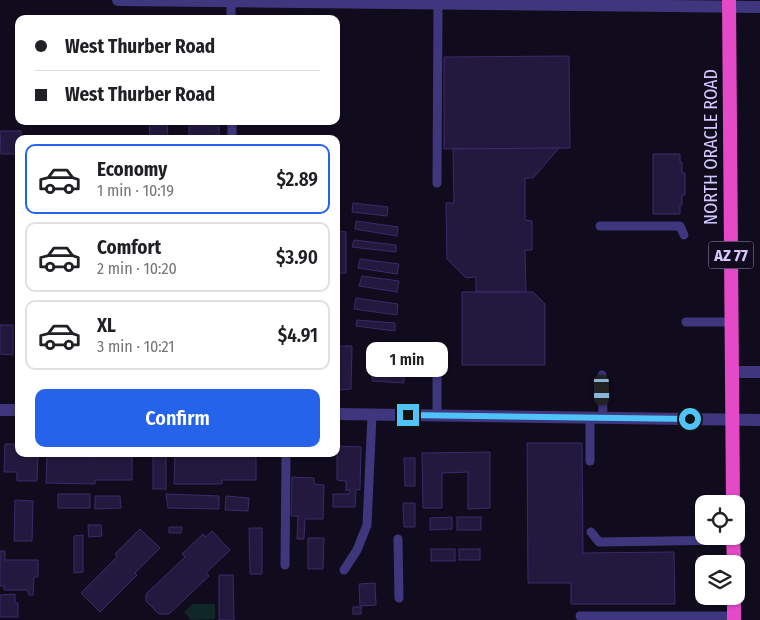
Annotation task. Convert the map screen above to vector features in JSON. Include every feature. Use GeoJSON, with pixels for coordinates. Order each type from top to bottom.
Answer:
{"type":"FeatureCollection","features":[{"type":"Feature","properties":{"kind":"highway","name":"NORTH ORACLE ROAD"},"geometry":{"type":"LineString","coordinates":[[729,3],[733,495]]}},
{"type":"Feature","properties":{"kind":"highway"},"geometry":{"type":"LineString","coordinates":[[734,605],[734,618]]}},
{"type":"Feature","properties":{"kind":"street"},"geometry":{"type":"LineString","coordinates":[[118,0],[438,4],[543,2],[729,3],[760,7]]}},
{"type":"Feature","properties":{"kind":"street"},"geometry":{"type":"LineString","coordinates":[[732,372],[760,372]]}},
{"type":"Feature","properties":{"kind":"street"},"geometry":{"type":"LineString","coordinates":[[0,410],[15,410]]}},
{"type":"Feature","properties":{"kind":"street"},"geometry":{"type":"LineString","coordinates":[[340,414],[760,420]]}},
{"type":"Feature","properties":{"kind":"lane"},"geometry":{"type":"LineString","coordinates":[[231,1],[231,15]]}},
{"type":"Feature","properties":{"kind":"lane"},"geometry":{"type":"LineString","coordinates":[[437,183],[438,4]]}},
{"type":"Feature","properties":{"kind":"lane"},"geometry":{"type":"LineString","coordinates":[[600,226],[680,226],[684,235]]}},
{"type":"Feature","properties":{"kind":"lane"},"geometry":{"type":"LineString","coordinates":[[686,322],[731,322]]}},
{"type":"Feature","properties":{"kind":"lane"},"geometry":{"type":"LineString","coordinates":[[436,416],[437,374]]}},
{"type":"Feature","properties":{"kind":"lane"},"geometry":{"type":"LineString","coordinates":[[590,461],[602,375]]}},
{"type":"Feature","properties":{"kind":"lane"},"geometry":{"type":"LineString","coordinates":[[344,570],[357,550],[367,525],[372,415]]}},
{"type":"Feature","properties":{"kind":"lane"},"geometry":{"type":"LineString","coordinates":[[285,565],[286,457]]}},
{"type":"Feature","properties":{"kind":"lane"},"geometry":{"type":"LineString","coordinates":[[591,532],[598,542],[695,539]]}},
{"type":"Feature","properties":{"kind":"lane"},"geometry":{"type":"LineString","coordinates":[[398,539],[399,598]]}},
{"type":"Feature","properties":{"kind":"lane"},"geometry":{"type":"LineString","coordinates":[[580,616],[734,618]]}},
{"type":"Feature","properties":{"kind":"green space"},"geometry":{"type":"Polygon","coordinates":[[[193,604],[215,604],[215,619],[191,620],[184,612],[193,604]]]}},
{"type":"Feature","properties":{"kind":"building"},"geometry":{"type":"Polygon","coordinates":[[[569,56],[570,148],[444,149],[444,57],[569,56]]]}},
{"type":"Feature","properties":{"kind":"building"},"geometry":{"type":"Polygon","coordinates":[[[149,125],[167,125],[168,135],[150,135],[149,125]]]}},
{"type":"Feature","properties":{"kind":"building"},"geometry":{"type":"Polygon","coordinates":[[[189,125],[219,125],[219,135],[189,135],[189,125]]]}},
{"type":"Feature","properties":{"kind":"building"},"geometry":{"type":"Polygon","coordinates":[[[0,131],[21,131],[21,135],[15,135],[15,154],[1,154],[0,131]]]}},
{"type":"Feature","properties":{"kind":"building"},"geometry":{"type":"Polygon","coordinates":[[[559,148],[533,178],[525,178],[525,220],[532,221],[532,250],[525,250],[526,292],[476,292],[476,277],[466,278],[447,259],[446,203],[454,203],[453,149],[559,148]]]}},
{"type":"Feature","properties":{"kind":"building"},"geometry":{"type":"Polygon","coordinates":[[[653,154],[680,154],[682,173],[685,173],[685,195],[682,195],[680,214],[653,214],[653,154]]]}},
{"type":"Feature","properties":{"kind":"building"},"geometry":{"type":"Polygon","coordinates":[[[353,203],[388,207],[387,216],[352,212],[353,203]]]}},
{"type":"Feature","properties":{"kind":"building"},"geometry":{"type":"Polygon","coordinates":[[[356,221],[398,227],[397,236],[355,229],[356,221]]]}},
{"type":"Feature","properties":{"kind":"building"},"geometry":{"type":"Polygon","coordinates":[[[340,231],[346,232],[346,273],[340,273],[340,231]]]}},
{"type":"Feature","properties":{"kind":"building"},"geometry":{"type":"Polygon","coordinates":[[[354,240],[396,245],[396,252],[352,247],[354,240]]]}},
{"type":"Feature","properties":{"kind":"building"},"geometry":{"type":"Polygon","coordinates":[[[360,259],[399,264],[397,274],[358,268],[360,259]]]}},
{"type":"Feature","properties":{"kind":"building"},"geometry":{"type":"Polygon","coordinates":[[[362,276],[399,281],[397,292],[359,286],[362,276]]]}},
{"type":"Feature","properties":{"kind":"building"},"geometry":{"type":"Polygon","coordinates":[[[462,292],[533,292],[545,304],[545,365],[462,365],[462,292]]]}},
{"type":"Feature","properties":{"kind":"building"},"geometry":{"type":"Polygon","coordinates":[[[356,298],[398,304],[397,315],[354,309],[356,298]]]}},
{"type":"Feature","properties":{"kind":"building"},"geometry":{"type":"Polygon","coordinates":[[[357,320],[395,323],[395,331],[356,326],[357,320]]]}},
{"type":"Feature","properties":{"kind":"building"},"geometry":{"type":"Polygon","coordinates":[[[0,325],[13,325],[13,355],[0,354],[0,325]]]}},
{"type":"Feature","properties":{"kind":"building"},"geometry":{"type":"Polygon","coordinates":[[[340,346],[352,346],[351,389],[340,390],[340,346]]]}},
{"type":"Feature","properties":{"kind":"building"},"geometry":{"type":"Polygon","coordinates":[[[373,349],[406,350],[404,383],[372,381],[373,349]]]}},
{"type":"Feature","properties":{"kind":"building"},"geometry":{"type":"Polygon","coordinates":[[[527,443],[582,443],[583,553],[674,552],[675,604],[571,604],[571,583],[528,583],[527,443]]]}},
{"type":"Feature","properties":{"kind":"building"},"geometry":{"type":"Polygon","coordinates":[[[5,444],[15,444],[15,457],[38,457],[37,481],[17,481],[17,472],[4,472],[5,444]]]}},
{"type":"Feature","properties":{"kind":"building"},"geometry":{"type":"Polygon","coordinates":[[[340,446],[361,447],[360,490],[356,489],[355,507],[333,507],[333,494],[349,494],[350,489],[346,491],[346,481],[337,480],[337,457],[340,457],[340,446]]]}},
{"type":"Feature","properties":{"kind":"building"},"geometry":{"type":"Polygon","coordinates":[[[490,452],[490,508],[468,509],[468,472],[442,473],[442,508],[423,508],[422,453],[490,452]]]}},
{"type":"Feature","properties":{"kind":"building"},"geometry":{"type":"Polygon","coordinates":[[[47,457],[132,457],[132,480],[95,480],[95,484],[46,483],[47,457]]]}},
{"type":"Feature","properties":{"kind":"building"},"geometry":{"type":"Polygon","coordinates":[[[153,457],[166,457],[166,489],[153,489],[153,457]]]}},
{"type":"Feature","properties":{"kind":"building"},"geometry":{"type":"Polygon","coordinates":[[[175,457],[256,457],[256,480],[222,480],[222,484],[174,484],[175,457]]]}},
{"type":"Feature","properties":{"kind":"building"},"geometry":{"type":"Polygon","coordinates":[[[404,458],[415,458],[415,486],[405,486],[404,458]]]}},
{"type":"Feature","properties":{"kind":"building"},"geometry":{"type":"Polygon","coordinates":[[[292,477],[314,478],[314,484],[324,485],[323,519],[305,519],[304,539],[297,539],[298,516],[291,516],[292,477]]]}},
{"type":"Feature","properties":{"kind":"building"},"geometry":{"type":"Polygon","coordinates":[[[58,494],[90,494],[90,508],[58,508],[58,494]]]}},
{"type":"Feature","properties":{"kind":"building"},"geometry":{"type":"Polygon","coordinates":[[[166,494],[219,496],[219,509],[168,508],[166,494]]]}},
{"type":"Feature","properties":{"kind":"building"},"geometry":{"type":"Polygon","coordinates":[[[95,496],[120,496],[121,508],[95,509],[95,496]]]}},
{"type":"Feature","properties":{"kind":"building"},"geometry":{"type":"Polygon","coordinates":[[[226,496],[249,498],[248,511],[225,510],[226,496]]]}},
{"type":"Feature","properties":{"kind":"building"},"geometry":{"type":"Polygon","coordinates":[[[15,500],[33,501],[32,541],[14,541],[15,500]]]}},
{"type":"Feature","properties":{"kind":"building"},"geometry":{"type":"Polygon","coordinates":[[[403,503],[415,503],[415,527],[404,527],[403,503]]]}},
{"type":"Feature","properties":{"kind":"building"},"geometry":{"type":"Polygon","coordinates":[[[452,517],[452,529],[430,530],[430,518],[452,517]]]}},
{"type":"Feature","properties":{"kind":"building"},"geometry":{"type":"Polygon","coordinates":[[[457,517],[481,517],[481,530],[457,530],[457,517]]]}},
{"type":"Feature","properties":{"kind":"building"},"geometry":{"type":"Polygon","coordinates":[[[88,525],[101,525],[102,536],[89,537],[88,525]]]}},
{"type":"Feature","properties":{"kind":"building"},"geometry":{"type":"Polygon","coordinates":[[[169,527],[182,527],[181,533],[169,533],[169,527]]]}},
{"type":"Feature","properties":{"kind":"building"},"geometry":{"type":"Polygon","coordinates":[[[249,528],[262,528],[262,574],[250,574],[249,528]]]}},
{"type":"Feature","properties":{"kind":"building"},"geometry":{"type":"Polygon","coordinates":[[[140,529],[160,548],[135,573],[137,575],[100,612],[81,593],[117,557],[115,554],[140,529]]]}},
{"type":"Feature","properties":{"kind":"building"},"geometry":{"type":"Polygon","coordinates":[[[212,531],[230,550],[206,573],[209,576],[169,614],[159,614],[146,601],[146,594],[185,557],[182,554],[203,534],[206,537],[212,531]]]}},
{"type":"Feature","properties":{"kind":"building"},"geometry":{"type":"Polygon","coordinates":[[[83,535],[83,572],[74,573],[74,536],[83,535]]]}},
{"type":"Feature","properties":{"kind":"building"},"geometry":{"type":"Polygon","coordinates":[[[308,538],[324,538],[323,569],[308,569],[308,538]]]}},
{"type":"Feature","properties":{"kind":"building"},"geometry":{"type":"Polygon","coordinates":[[[431,549],[455,549],[455,561],[431,561],[431,549]]]}},
{"type":"Feature","properties":{"kind":"building"},"geometry":{"type":"Polygon","coordinates":[[[459,549],[480,549],[480,560],[459,560],[459,549]]]}},
{"type":"Feature","properties":{"kind":"building"},"geometry":{"type":"Polygon","coordinates":[[[0,551],[5,551],[5,560],[38,560],[38,577],[34,577],[33,595],[29,595],[27,590],[4,590],[4,586],[0,586],[0,551]]]}},
{"type":"Feature","properties":{"kind":"building"},"geometry":{"type":"Polygon","coordinates":[[[219,575],[233,575],[234,620],[219,620],[219,575]]]}},
{"type":"Feature","properties":{"kind":"building"},"geometry":{"type":"Polygon","coordinates":[[[375,583],[376,605],[360,606],[359,584],[375,583]]]}},
{"type":"Feature","properties":{"kind":"building"},"geometry":{"type":"Polygon","coordinates":[[[15,594],[15,603],[18,603],[18,617],[0,617],[0,595],[15,594]]]}},
{"type":"Feature","properties":{"kind":"building"},"geometry":{"type":"Polygon","coordinates":[[[353,607],[361,607],[361,614],[353,614],[353,607]]]}},
{"type":"Feature","properties":{"kind":"route"},"geometry":{"type":"LineString","coordinates":[[408,415],[690,419]]}}]}
